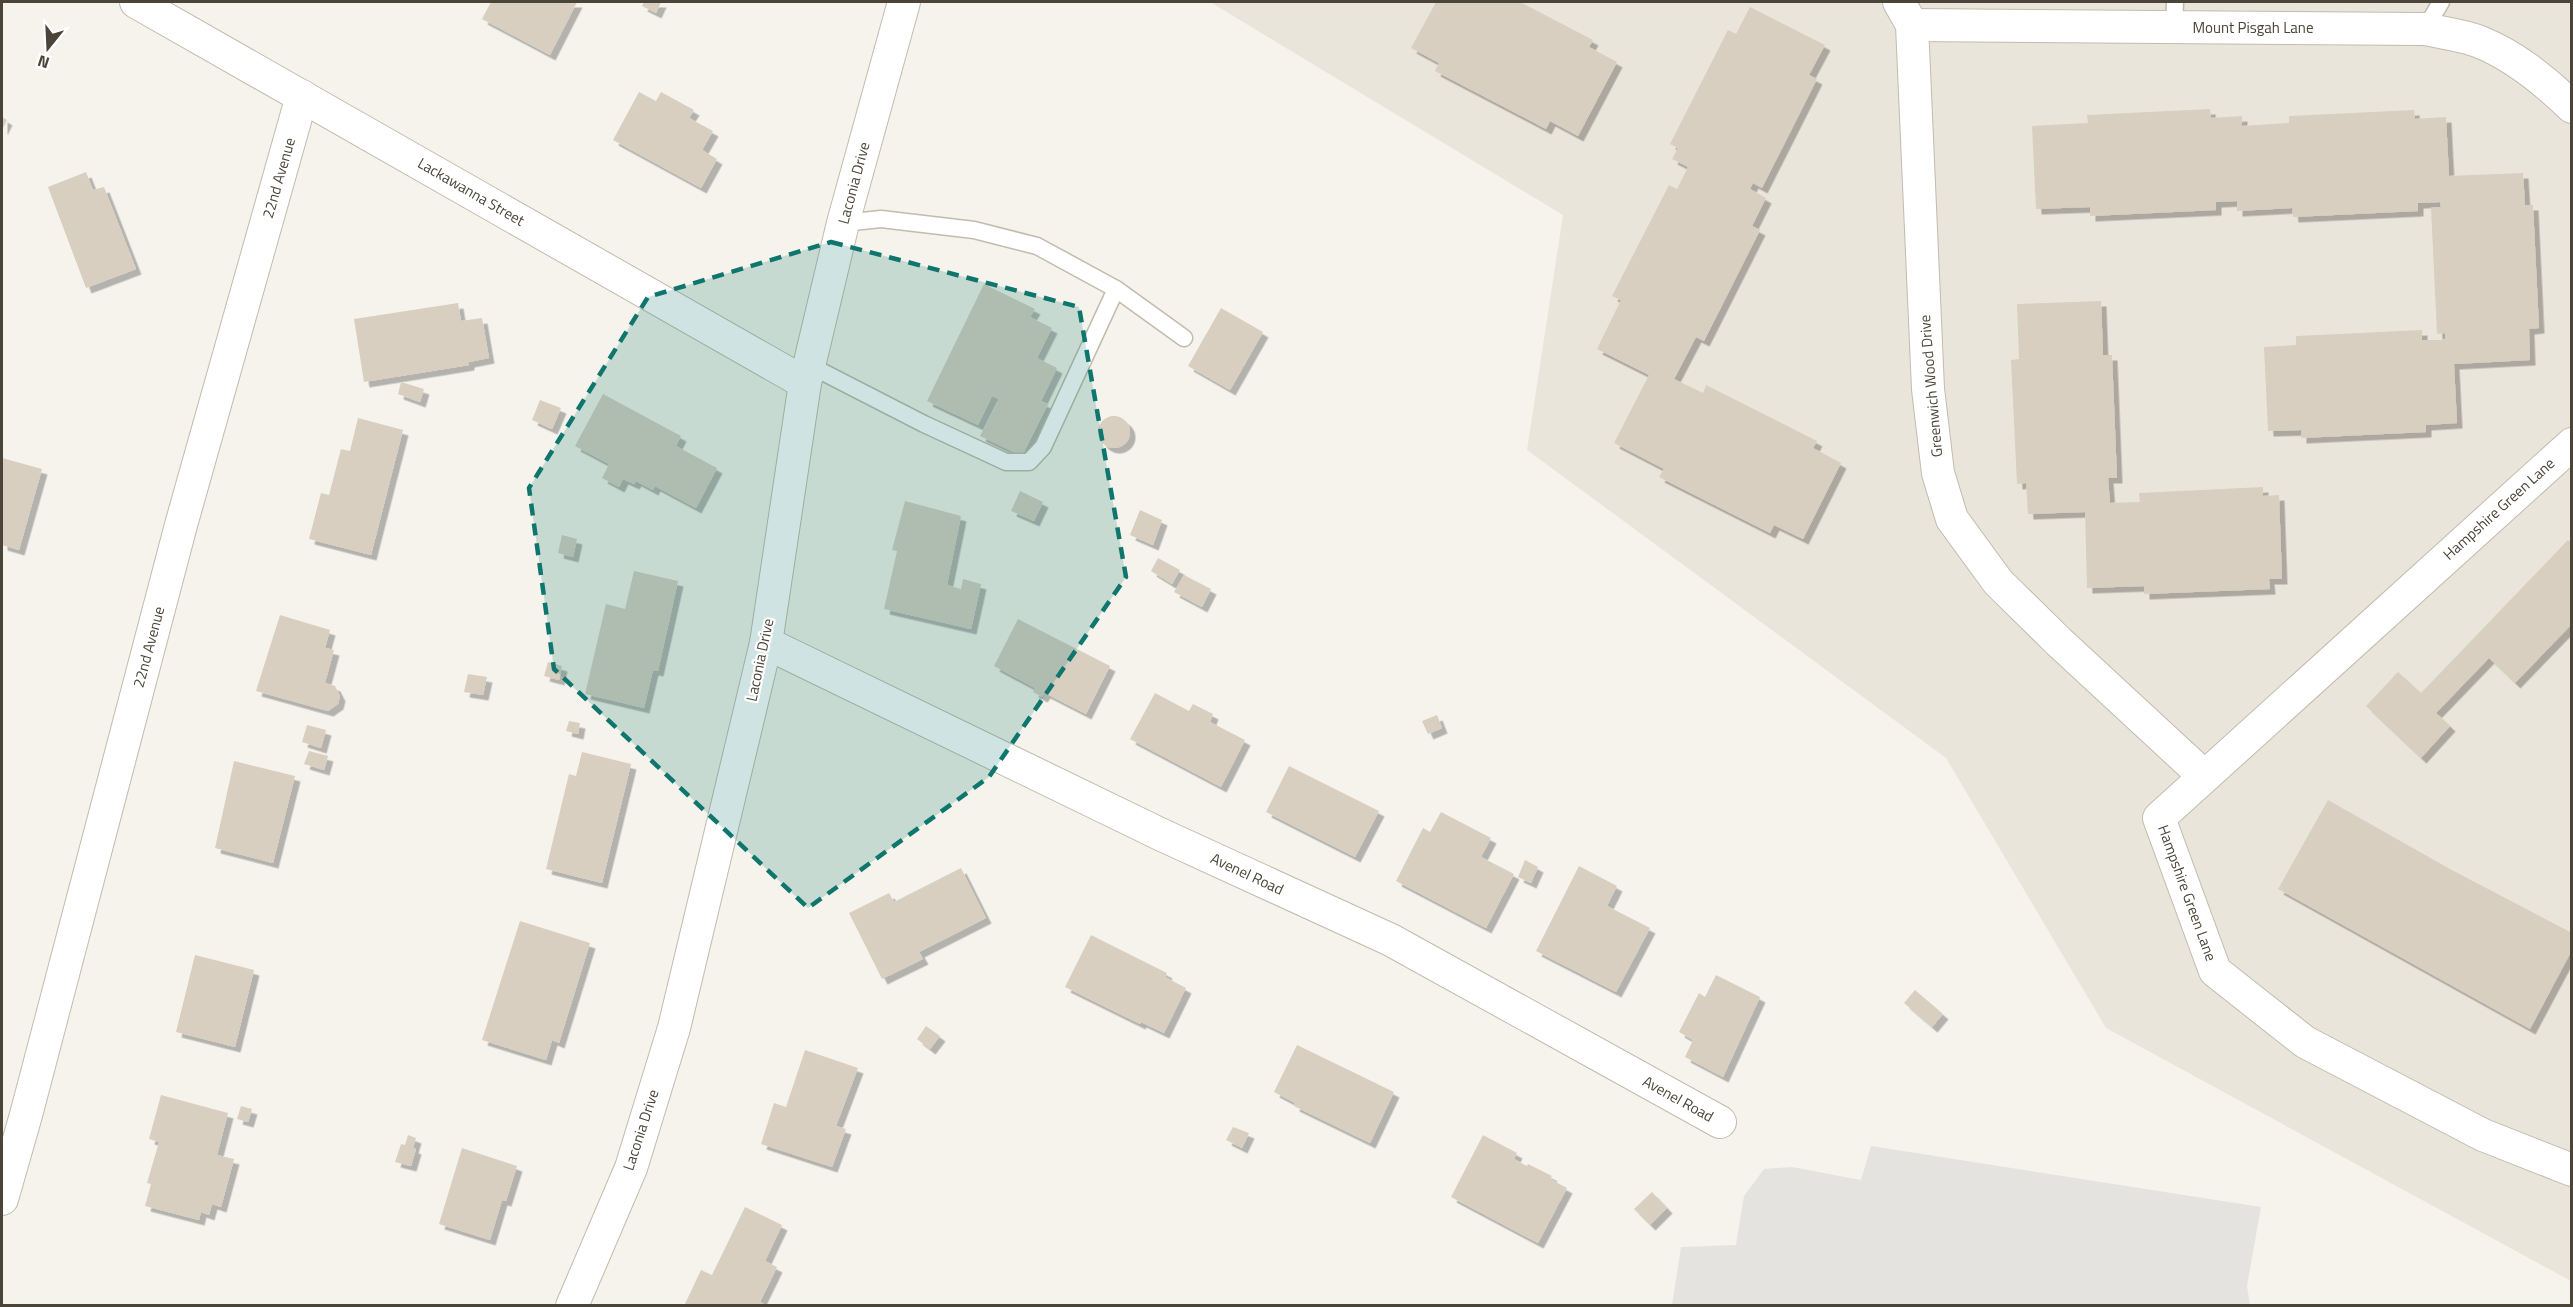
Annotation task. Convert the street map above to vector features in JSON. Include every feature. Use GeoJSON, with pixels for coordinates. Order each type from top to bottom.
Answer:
{"type":"FeatureCollection","features":[{"type":"Feature","properties":{"kind":"street","name":"Lackawanna Street"},"geometry":{"type":"LineString","coordinates":[[136,2],[807,374]]}},
{"type":"Feature","properties":{"kind":"street","name":"Laconia Drive"},"geometry":{"type":"LineString","coordinates":[[572,1305],[631,1168],[674,1028],[766,643],[807,374],[843,223],[904,2]]}},
{"type":"Feature","properties":{"kind":"street","name":"Mount Pisgah Lane"},"geometry":{"type":"LineString","coordinates":[[1906,13],[2174,14],[2425,29],[2479,42],[2547,83],[2571,107]]}},
{"type":"Feature","properties":{"kind":"street","name":"Greenwich Wood Drive"},"geometry":{"type":"LineString","coordinates":[[1906,13],[1928,389],[1938,473],[1952,519],[1998,582],[2058,642],[2204,776]]}},
{"type":"Feature","properties":{"kind":"street","name":"22nd Avenue"},"geometry":{"type":"LineString","coordinates":[[2,1199],[181,525],[302,96]]}},
{"type":"Feature","properties":{"kind":"street","name":"Hampshire Green Lane"},"geometry":{"type":"LineString","coordinates":[[2571,444],[2159,818],[2216,971],[2305,1042],[2483,1135],[2571,1170]]}},
{"type":"Feature","properties":{"kind":"street","name":"Avenel Road"},"geometry":{"type":"LineString","coordinates":[[766,643],[1162,835],[1391,940],[1720,1122]]}},
{"type":"Feature","properties":{"kind":"lane"},"geometry":{"type":"LineString","coordinates":[[2425,29],[2441,2]]}},
{"type":"Feature","properties":{"kind":"lane"},"geometry":{"type":"LineString","coordinates":[[843,223],[881,219],[975,230],[1037,246],[1116,289],[1184,338]]}},
{"type":"Feature","properties":{"kind":"lane"},"geometry":{"type":"LineString","coordinates":[[807,374],[1006,462],[1029,462],[1043,447],[1116,289]]}},
{"type":"Feature","properties":{"kind":"highlighted area"},"geometry":{"type":"Polygon","coordinates":[[[831,242],[1079,307],[1126,577],[989,777],[808,908],[554,669],[529,488],[648,297],[831,242]]]}},
{"type":"Feature","properties":{"kind":"shaded area"},"geometry":{"type":"Polygon","coordinates":[[[1210,2],[2571,2],[2571,1281],[2106,1028],[1946,758],[1527,450],[1563,215],[1210,2]]]}},
{"type":"Feature","properties":{"kind":"shaded area"},"geometry":{"type":"Polygon","coordinates":[[[1871,1146],[2261,1207],[2247,1286],[2250,1305],[1672,1305],[1681,1247],[1736,1245],[1744,1196],[1764,1169],[1792,1167],[1861,1180],[1871,1146]]]}},
{"type":"Feature","properties":{"kind":"building"},"geometry":{"type":"Polygon","coordinates":[[[491,2],[577,2],[550,55],[482,19],[491,2]]]}},
{"type":"Feature","properties":{"kind":"building"},"geometry":{"type":"Polygon","coordinates":[[[644,2],[661,2],[656,13],[642,6],[644,2]]]}},
{"type":"Feature","properties":{"kind":"building"},"geometry":{"type":"Polygon","coordinates":[[[1436,2],[1520,2],[1593,40],[1589,47],[1617,62],[1578,136],[1550,121],[1546,129],[1435,71],[1439,63],[1411,48],[1436,2]]]}},
{"type":"Feature","properties":{"kind":"building"},"geometry":{"type":"Polygon","coordinates":[[[1750,7],[1825,45],[1809,75],[1817,79],[1762,188],[1753,183],[1750,189],[1766,198],[1752,226],[1760,230],[1704,341],[1696,337],[1674,379],[1703,393],[1706,385],[1817,441],[1813,448],[1841,463],[1803,539],[1774,525],[1770,533],[1659,477],[1664,469],[1614,443],[1649,375],[1597,349],[1621,300],[1612,296],[1669,185],[1677,189],[1688,167],[1672,159],[1678,148],[1670,144],[1728,30],[1736,34],[1750,7]]]}},
{"type":"Feature","properties":{"kind":"building"},"geometry":{"type":"Polygon","coordinates":[[[639,92],[656,101],[661,92],[694,110],[689,118],[713,131],[702,150],[717,159],[701,188],[613,140],[639,92]]]}},
{"type":"Feature","properties":{"kind":"building"},"geometry":{"type":"Polygon","coordinates":[[[2210,109],[2211,118],[2242,116],[2242,126],[2289,123],[2289,116],[2414,110],[2415,119],[2446,117],[2449,176],[2523,173],[2525,205],[2533,205],[2539,328],[2529,329],[2530,360],[2454,364],[2457,423],[2426,425],[2426,432],[2301,438],[2301,430],[2268,431],[2264,347],[2296,345],[2296,336],[2422,330],[2422,340],[2445,340],[2445,333],[2437,334],[2431,208],[2441,207],[2440,202],[2418,203],[2418,211],[2293,217],[2292,208],[2237,211],[2237,201],[2216,202],[2216,210],[2090,216],[2090,207],[2036,209],[2032,126],[2088,123],[2087,115],[2210,109]]]}},
{"type":"Feature","properties":{"kind":"building"},"geometry":{"type":"Polygon","coordinates":[[[2,117],[7,120],[2,130],[2,117]]]}},
{"type":"Feature","properties":{"kind":"building"},"geometry":{"type":"Polygon","coordinates":[[[86,172],[93,190],[104,187],[136,269],[86,288],[48,187],[86,172]]]}},
{"type":"Feature","properties":{"kind":"building"},"geometry":{"type":"Polygon","coordinates":[[[984,284],[1035,309],[1030,317],[1052,328],[1037,358],[1057,368],[1041,401],[1048,404],[1022,456],[980,436],[999,399],[992,396],[978,425],[927,401],[984,284]]]}},
{"type":"Feature","properties":{"kind":"building"},"geometry":{"type":"Polygon","coordinates":[[[2101,301],[2103,355],[2112,355],[2117,478],[2108,478],[2110,503],[2140,502],[2139,493],[2263,487],[2263,496],[2279,495],[2282,579],[2269,579],[2270,589],[2144,594],[2144,586],[2087,588],[2085,512],[2028,514],[2026,483],[2017,484],[2011,360],[2019,359],[2017,304],[2101,301]]]}},
{"type":"Feature","properties":{"kind":"building"},"geometry":{"type":"Polygon","coordinates":[[[458,303],[461,321],[482,318],[489,358],[469,362],[469,365],[364,382],[354,319],[458,303]]]}},
{"type":"Feature","properties":{"kind":"building"},"geometry":{"type":"Polygon","coordinates":[[[1221,308],[1263,332],[1230,390],[1188,366],[1221,308]]]}},
{"type":"Feature","properties":{"kind":"building"},"geometry":{"type":"Polygon","coordinates":[[[401,382],[424,389],[420,402],[398,394],[401,382]]]}},
{"type":"Feature","properties":{"kind":"building"},"geometry":{"type":"Polygon","coordinates":[[[603,394],[681,436],[676,446],[717,468],[696,508],[655,486],[653,490],[636,481],[634,484],[623,479],[619,487],[602,478],[609,464],[575,446],[603,394]]]}},
{"type":"Feature","properties":{"kind":"building"},"geometry":{"type":"Polygon","coordinates":[[[540,400],[561,408],[552,429],[532,420],[540,400]]]}},
{"type":"Feature","properties":{"kind":"building"},"geometry":{"type":"Polygon","coordinates":[[[1114,416],[1125,421],[1130,432],[1125,443],[1114,448],[1103,443],[1098,432],[1103,421],[1114,416]]]}},
{"type":"Feature","properties":{"kind":"building"},"geometry":{"type":"Polygon","coordinates":[[[358,418],[403,430],[371,555],[309,539],[321,493],[329,495],[341,449],[350,451],[358,418]]]}},
{"type":"Feature","properties":{"kind":"building"},"geometry":{"type":"Polygon","coordinates":[[[2,458],[42,469],[19,550],[2,545],[2,458]]]}},
{"type":"Feature","properties":{"kind":"building"},"geometry":{"type":"Polygon","coordinates":[[[1020,491],[1043,502],[1034,521],[1011,511],[1020,491]]]}},
{"type":"Feature","properties":{"kind":"building"},"geometry":{"type":"Polygon","coordinates":[[[905,501],[961,516],[947,585],[961,589],[963,579],[981,584],[971,629],[884,609],[897,551],[892,550],[905,501]]]}},
{"type":"Feature","properties":{"kind":"building"},"geometry":{"type":"Polygon","coordinates":[[[1140,510],[1162,520],[1153,545],[1130,535],[1140,510]]]}},
{"type":"Feature","properties":{"kind":"building"},"geometry":{"type":"Polygon","coordinates":[[[562,535],[577,539],[573,557],[558,553],[562,535]]]}},
{"type":"Feature","properties":{"kind":"building"},"geometry":{"type":"Polygon","coordinates":[[[2568,540],[2572,543],[2572,624],[2515,683],[2489,658],[2436,713],[2450,726],[2421,758],[2366,706],[2398,672],[2421,693],[2568,540]]]}},
{"type":"Feature","properties":{"kind":"building"},"geometry":{"type":"Polygon","coordinates":[[[1158,558],[1180,570],[1172,584],[1151,571],[1158,558]]]}},
{"type":"Feature","properties":{"kind":"building"},"geometry":{"type":"Polygon","coordinates":[[[634,571],[678,581],[658,671],[653,670],[644,708],[585,694],[606,604],[625,609],[634,571]]]}},
{"type":"Feature","properties":{"kind":"building"},"geometry":{"type":"Polygon","coordinates":[[[1184,575],[1211,589],[1202,607],[1174,592],[1184,575]]]}},
{"type":"Feature","properties":{"kind":"building"},"geometry":{"type":"Polygon","coordinates":[[[280,615],[330,630],[325,648],[334,650],[325,683],[335,686],[340,696],[338,704],[328,711],[256,691],[280,615]]]}},
{"type":"Feature","properties":{"kind":"building"},"geometry":{"type":"Polygon","coordinates":[[[1018,619],[1110,666],[1086,714],[1045,693],[1042,697],[1033,692],[1035,688],[994,666],[1018,619]]]}},
{"type":"Feature","properties":{"kind":"building"},"geometry":{"type":"Polygon","coordinates":[[[548,662],[562,666],[559,680],[544,676],[548,662]]]}},
{"type":"Feature","properties":{"kind":"building"},"geometry":{"type":"Polygon","coordinates":[[[468,674],[487,677],[483,695],[464,692],[468,674]]]}},
{"type":"Feature","properties":{"kind":"building"},"geometry":{"type":"Polygon","coordinates":[[[1155,693],[1189,711],[1193,704],[1213,714],[1210,722],[1245,740],[1221,787],[1130,739],[1155,693]]]}},
{"type":"Feature","properties":{"kind":"building"},"geometry":{"type":"Polygon","coordinates":[[[1437,715],[1442,728],[1428,734],[1422,721],[1437,715]]]}},
{"type":"Feature","properties":{"kind":"building"},"geometry":{"type":"Polygon","coordinates":[[[569,721],[580,723],[578,734],[566,731],[569,721]]]}},
{"type":"Feature","properties":{"kind":"building"},"geometry":{"type":"Polygon","coordinates":[[[307,725],[326,730],[321,748],[302,742],[307,725]]]}},
{"type":"Feature","properties":{"kind":"building"},"geometry":{"type":"Polygon","coordinates":[[[309,751],[328,756],[324,770],[304,764],[309,751]]]}},
{"type":"Feature","properties":{"kind":"building"},"geometry":{"type":"Polygon","coordinates":[[[582,752],[631,764],[602,883],[546,869],[569,774],[576,776],[582,752]]]}},
{"type":"Feature","properties":{"kind":"building"},"geometry":{"type":"Polygon","coordinates":[[[234,761],[295,776],[273,863],[215,848],[234,761]]]}},
{"type":"Feature","properties":{"kind":"building"},"geometry":{"type":"Polygon","coordinates":[[[1289,766],[1379,811],[1355,857],[1266,812],[1289,766]]]}},
{"type":"Feature","properties":{"kind":"building"},"geometry":{"type":"Polygon","coordinates":[[[2328,800],[2450,869],[2572,933],[2572,950],[2530,1029],[2278,889],[2328,800]]]}},
{"type":"Feature","properties":{"kind":"building"},"geometry":{"type":"Polygon","coordinates":[[[1441,812],[1491,838],[1481,857],[1514,874],[1486,928],[1396,881],[1423,828],[1430,832],[1441,812]]]}},
{"type":"Feature","properties":{"kind":"building"},"geometry":{"type":"Polygon","coordinates":[[[1525,860],[1538,867],[1531,883],[1518,877],[1525,860]]]}},
{"type":"Feature","properties":{"kind":"building"},"geometry":{"type":"Polygon","coordinates":[[[1579,866],[1617,886],[1607,906],[1650,928],[1616,992],[1536,951],[1579,866]]]}},
{"type":"Feature","properties":{"kind":"building"},"geometry":{"type":"Polygon","coordinates":[[[961,868],[986,918],[919,952],[923,959],[882,979],[849,913],[889,893],[894,902],[961,868]]]}},
{"type":"Feature","properties":{"kind":"building"},"geometry":{"type":"Polygon","coordinates":[[[520,921],[590,943],[559,1043],[552,1040],[546,1060],[482,1040],[520,921]]]}},
{"type":"Feature","properties":{"kind":"building"},"geometry":{"type":"Polygon","coordinates":[[[1091,935],[1167,973],[1165,977],[1186,988],[1164,1033],[1141,1022],[1140,1024],[1065,987],[1091,935]]]}},
{"type":"Feature","properties":{"kind":"building"},"geometry":{"type":"Polygon","coordinates":[[[195,955],[254,970],[235,1047],[176,1032],[195,955]]]}},
{"type":"Feature","properties":{"kind":"building"},"geometry":{"type":"Polygon","coordinates":[[[1716,975],[1760,997],[1723,1077],[1685,1057],[1693,1040],[1679,1032],[1699,993],[1705,997],[1716,975]]]}},
{"type":"Feature","properties":{"kind":"building"},"geometry":{"type":"Polygon","coordinates":[[[1915,990],[1943,1014],[1932,1027],[1904,1003],[1915,990]]]}},
{"type":"Feature","properties":{"kind":"building"},"geometry":{"type":"Polygon","coordinates":[[[926,1026],[940,1036],[930,1049],[917,1039],[926,1026]]]}},
{"type":"Feature","properties":{"kind":"building"},"geometry":{"type":"Polygon","coordinates":[[[1297,1045],[1394,1092],[1370,1143],[1294,1106],[1295,1103],[1274,1092],[1297,1045]]]}},
{"type":"Feature","properties":{"kind":"building"},"geometry":{"type":"Polygon","coordinates":[[[805,1050],[858,1068],[836,1126],[846,1129],[832,1167],[761,1144],[774,1103],[786,1107],[805,1050]]]}},
{"type":"Feature","properties":{"kind":"building"},"geometry":{"type":"Polygon","coordinates":[[[161,1095],[228,1113],[217,1155],[234,1159],[221,1207],[212,1204],[209,1215],[201,1212],[199,1220],[145,1206],[151,1184],[147,1183],[159,1142],[149,1139],[161,1095]]]}},
{"type":"Feature","properties":{"kind":"building"},"geometry":{"type":"Polygon","coordinates":[[[241,1106],[252,1109],[248,1122],[237,1119],[241,1106]]]}},
{"type":"Feature","properties":{"kind":"building"},"geometry":{"type":"Polygon","coordinates":[[[1233,1127],[1249,1133],[1242,1148],[1226,1140],[1233,1127]]]}},
{"type":"Feature","properties":{"kind":"building"},"geometry":{"type":"Polygon","coordinates":[[[408,1135],[416,1138],[413,1148],[416,1149],[411,1166],[395,1162],[401,1144],[405,1145],[408,1135]]]}},
{"type":"Feature","properties":{"kind":"building"},"geometry":{"type":"Polygon","coordinates":[[[1483,1135],[1517,1153],[1514,1159],[1552,1176],[1550,1179],[1567,1188],[1538,1243],[1451,1197],[1483,1135]]]}},
{"type":"Feature","properties":{"kind":"building"},"geometry":{"type":"Polygon","coordinates":[[[462,1148],[517,1166],[506,1201],[502,1200],[490,1240],[439,1224],[462,1148]]]}},
{"type":"Feature","properties":{"kind":"building"},"geometry":{"type":"Polygon","coordinates":[[[1652,1192],[1667,1208],[1650,1225],[1634,1209],[1652,1192]]]}},
{"type":"Feature","properties":{"kind":"building"},"geometry":{"type":"Polygon","coordinates":[[[745,1207],[782,1225],[765,1261],[777,1267],[760,1302],[767,1306],[684,1306],[701,1270],[712,1275],[745,1207]]]}}]}
